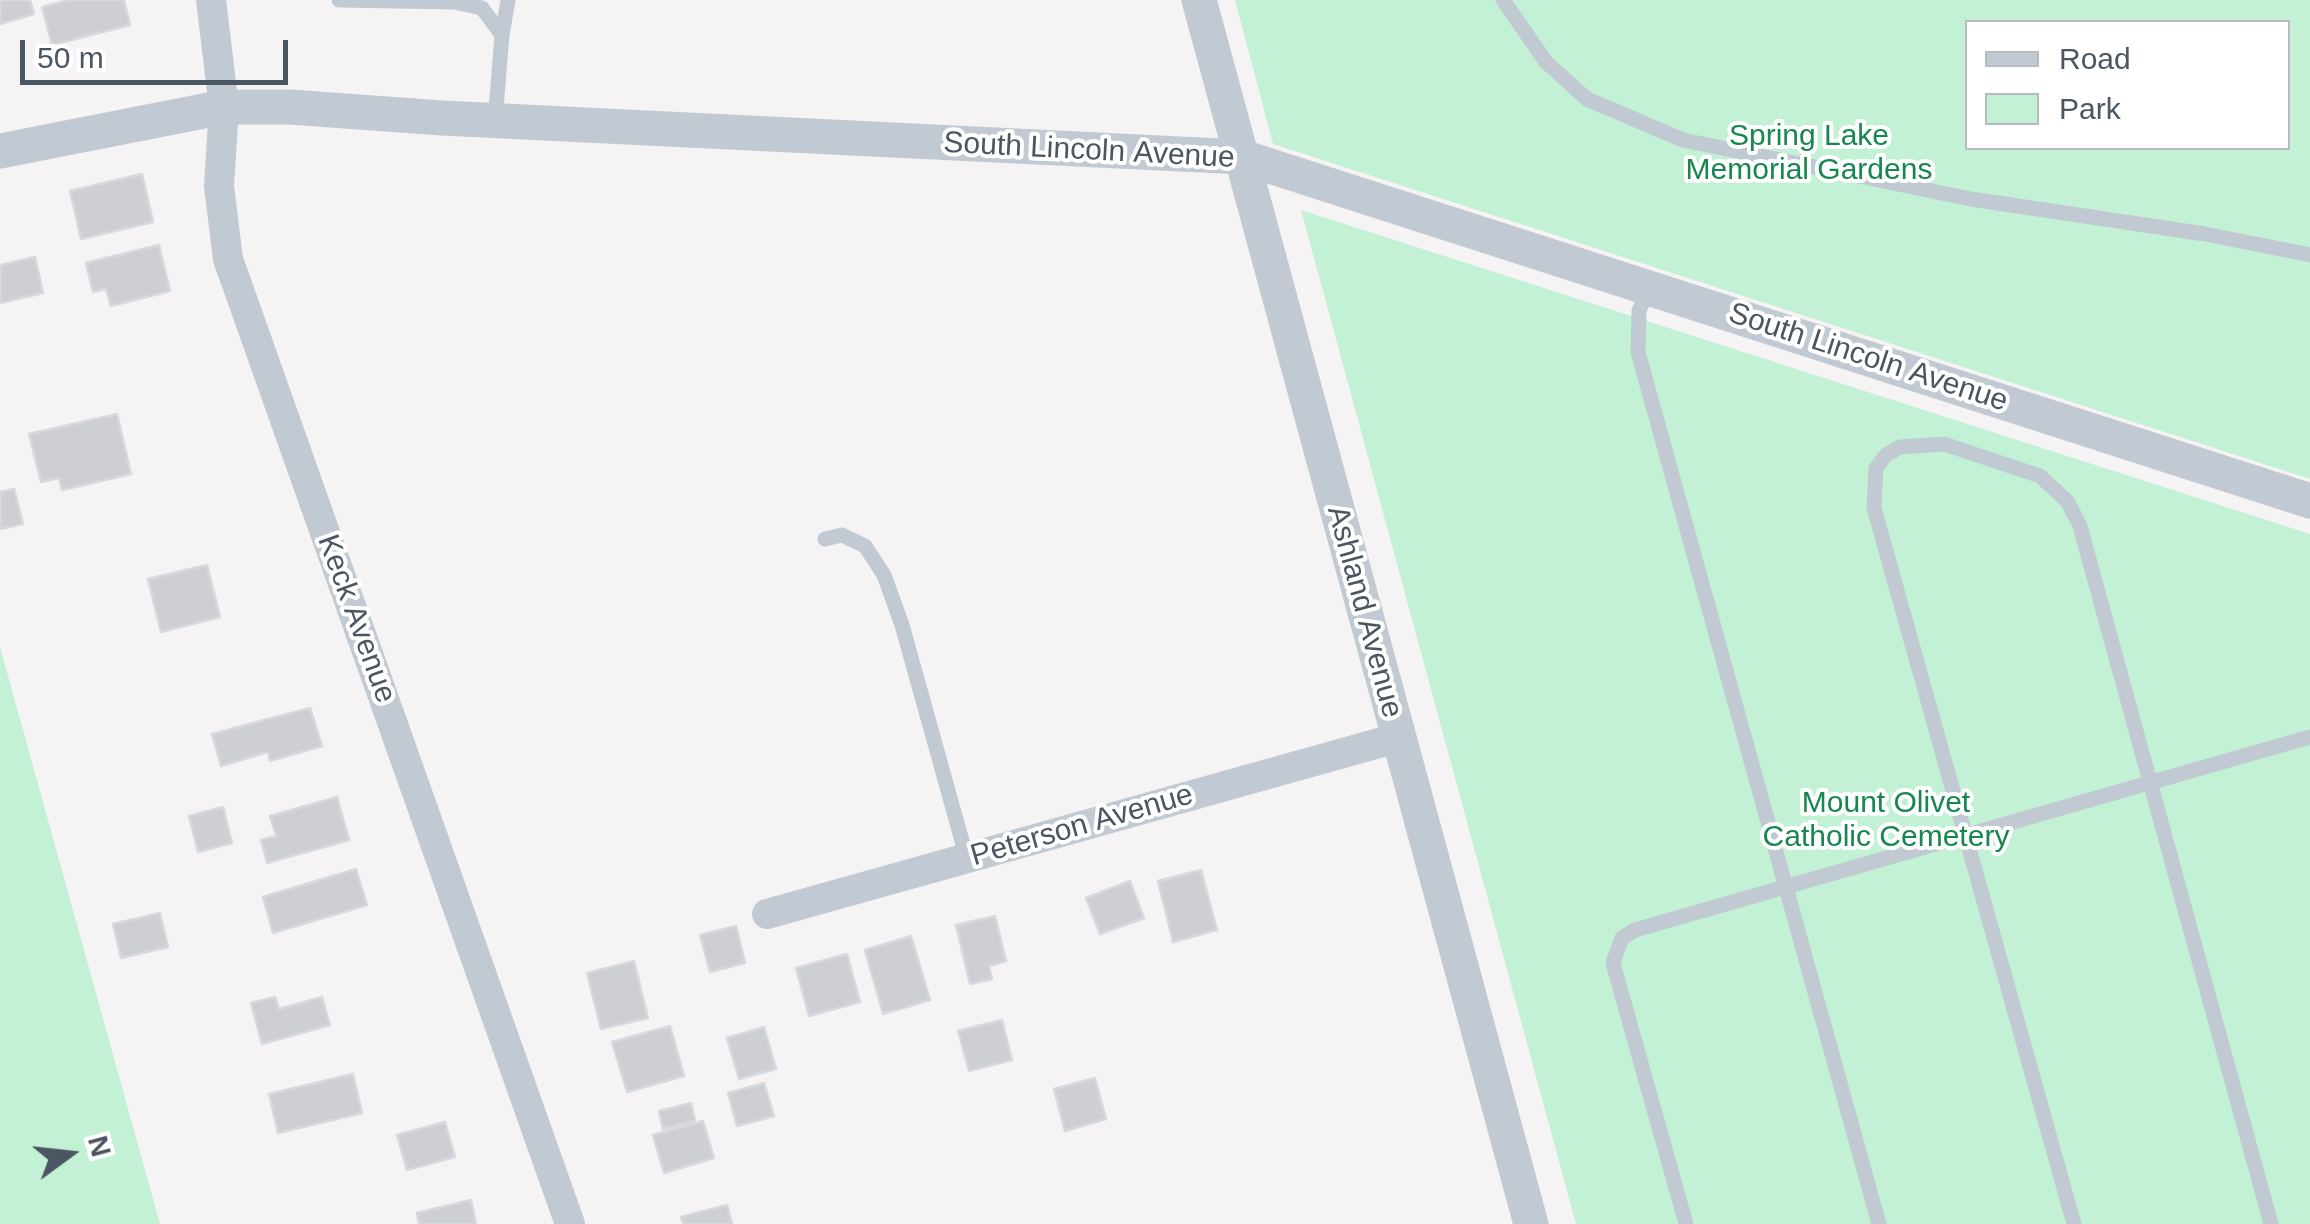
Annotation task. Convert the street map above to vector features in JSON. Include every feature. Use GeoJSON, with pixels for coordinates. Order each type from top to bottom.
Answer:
{"type":"FeatureCollection","features":[{"type":"Feature","properties":{"kind":"street","name":"Keck Avenue"},"geometry":{"type":"LineString","coordinates":[[211,0],[224,107],[219,186],[228,259],[570,1224]]}},
{"type":"Feature","properties":{"kind":"street","name":"Ashland Avenue"},"geometry":{"type":"LineString","coordinates":[[1199,0],[1531,1224]]}},
{"type":"Feature","properties":{"kind":"street","name":"South Lincoln Avenue"},"geometry":{"type":"LineString","coordinates":[[0,151],[224,107],[290,107],[494,121],[1242,157],[2310,501]]}},
{"type":"Feature","properties":{"kind":"street","name":"Peterson Avenue"},"geometry":{"type":"LineString","coordinates":[[767,914],[1398,738]]}},
{"type":"Feature","properties":{"kind":"lane"},"geometry":{"type":"LineString","coordinates":[[340,0],[482,8],[502,35]]}},
{"type":"Feature","properties":{"kind":"lane"},"geometry":{"type":"LineString","coordinates":[[494,121],[508,0]]}},
{"type":"Feature","properties":{"kind":"lane"},"geometry":{"type":"LineString","coordinates":[[1503,0],[1546,62],[1588,99],[1683,140],[1971,199],[2288,248],[2310,256]]}},
{"type":"Feature","properties":{"kind":"lane"},"geometry":{"type":"LineString","coordinates":[[2288,248],[2310,245]]}},
{"type":"Feature","properties":{"kind":"lane"},"geometry":{"type":"LineString","coordinates":[[1649,288],[1639,311],[1638,352],[1879,1224]]}},
{"type":"Feature","properties":{"kind":"lane"},"geometry":{"type":"LineString","coordinates":[[2074,1224],[1874,508],[1876,468],[1886,455],[1900,447],[1944,444],[2040,476],[2068,502],[2080,526],[2270,1224]]}},
{"type":"Feature","properties":{"kind":"lane"},"geometry":{"type":"LineString","coordinates":[[825,539],[842,535],[865,546],[884,575],[902,625],[966,859]]}},
{"type":"Feature","properties":{"kind":"lane"},"geometry":{"type":"LineString","coordinates":[[1686,1224],[1613,962],[1615,948],[1635,930],[2310,738]]}},
{"type":"Feature","properties":{"kind":"green space","name":"Spring Lake Memorial Gardens"},"geometry":{"type":"Polygon","coordinates":[[[1235,0],[2310,0],[2310,479],[1273,144],[1235,0]]]}},
{"type":"Feature","properties":{"kind":"green space","name":"Mount Olivet Catholic Cemetery"},"geometry":{"type":"Polygon","coordinates":[[[1301,210],[2310,534],[2310,1224],[1576,1224],[1301,210]]]}},
{"type":"Feature","properties":{"kind":"green space"},"geometry":{"type":"Polygon","coordinates":[[[0,647],[160,1224],[0,1224],[0,647]]]}},
{"type":"Feature","properties":{"kind":"building"},"geometry":{"type":"Polygon","coordinates":[[[0,0],[30,0],[34,14],[0,24],[0,0]]]}},
{"type":"Feature","properties":{"kind":"building"},"geometry":{"type":"Polygon","coordinates":[[[69,0],[124,0],[130,25],[52,45],[42,7],[69,0]]]}},
{"type":"Feature","properties":{"kind":"building"},"geometry":{"type":"Polygon","coordinates":[[[142,174],[153,222],[81,239],[70,191],[142,174]]]}},
{"type":"Feature","properties":{"kind":"building"},"geometry":{"type":"Polygon","coordinates":[[[159,245],[170,291],[111,306],[106,289],[93,292],[86,263],[159,245]]]}},
{"type":"Feature","properties":{"kind":"building"},"geometry":{"type":"Polygon","coordinates":[[[35,257],[43,293],[0,303],[0,265],[35,257]]]}},
{"type":"Feature","properties":{"kind":"building"},"geometry":{"type":"Polygon","coordinates":[[[117,414],[131,474],[62,490],[59,478],[41,482],[29,434],[117,414]]]}},
{"type":"Feature","properties":{"kind":"building"},"geometry":{"type":"Polygon","coordinates":[[[14,489],[23,524],[0,529],[0,492],[14,489]]]}},
{"type":"Feature","properties":{"kind":"building"},"geometry":{"type":"Polygon","coordinates":[[[207,565],[220,617],[161,632],[148,579],[207,565]]]}},
{"type":"Feature","properties":{"kind":"building"},"geometry":{"type":"Polygon","coordinates":[[[310,708],[322,746],[270,761],[268,752],[221,766],[212,734],[310,708]]]}},
{"type":"Feature","properties":{"kind":"building"},"geometry":{"type":"Polygon","coordinates":[[[337,797],[349,840],[267,863],[261,840],[276,836],[270,816],[337,797]]]}},
{"type":"Feature","properties":{"kind":"building"},"geometry":{"type":"Polygon","coordinates":[[[223,807],[232,843],[198,852],[189,816],[223,807]]]}},
{"type":"Feature","properties":{"kind":"building"},"geometry":{"type":"Polygon","coordinates":[[[356,869],[367,905],[273,933],[263,897],[356,869]]]}},
{"type":"Feature","properties":{"kind":"building"},"geometry":{"type":"Polygon","coordinates":[[[1201,870],[1217,930],[1173,942],[1158,881],[1201,870]]]}},
{"type":"Feature","properties":{"kind":"building"},"geometry":{"type":"Polygon","coordinates":[[[1130,881],[1144,918],[1100,934],[1086,898],[1130,881]]]}},
{"type":"Feature","properties":{"kind":"building"},"geometry":{"type":"Polygon","coordinates":[[[160,913],[168,947],[121,958],[113,924],[160,913]]]}},
{"type":"Feature","properties":{"kind":"building"},"geometry":{"type":"Polygon","coordinates":[[[995,916],[1006,961],[989,966],[992,979],[970,984],[956,925],[995,916]]]}},
{"type":"Feature","properties":{"kind":"building"},"geometry":{"type":"Polygon","coordinates":[[[736,926],[745,963],[710,972],[700,935],[736,926]]]}},
{"type":"Feature","properties":{"kind":"building"},"geometry":{"type":"Polygon","coordinates":[[[911,936],[930,1000],[883,1014],[865,950],[911,936]]]}},
{"type":"Feature","properties":{"kind":"building"},"geometry":{"type":"Polygon","coordinates":[[[847,954],[860,1002],[809,1016],[796,968],[847,954]]]}},
{"type":"Feature","properties":{"kind":"building"},"geometry":{"type":"Polygon","coordinates":[[[634,961],[648,1018],[601,1029],[587,973],[634,961]]]}},
{"type":"Feature","properties":{"kind":"building"},"geometry":{"type":"Polygon","coordinates":[[[275,997],[279,1009],[322,997],[330,1025],[262,1044],[251,1003],[275,997]]]}},
{"type":"Feature","properties":{"kind":"building"},"geometry":{"type":"Polygon","coordinates":[[[1002,1020],[1012,1060],[969,1071],[958,1031],[1002,1020]]]}},
{"type":"Feature","properties":{"kind":"building"},"geometry":{"type":"Polygon","coordinates":[[[670,1026],[684,1076],[627,1092],[612,1042],[670,1026]]]}},
{"type":"Feature","properties":{"kind":"building"},"geometry":{"type":"Polygon","coordinates":[[[764,1027],[776,1069],[739,1079],[727,1038],[764,1027]]]}},
{"type":"Feature","properties":{"kind":"building"},"geometry":{"type":"Polygon","coordinates":[[[353,1074],[362,1113],[278,1133],[269,1094],[353,1074]]]}},
{"type":"Feature","properties":{"kind":"building"},"geometry":{"type":"Polygon","coordinates":[[[1095,1078],[1106,1119],[1065,1131],[1054,1089],[1095,1078]]]}},
{"type":"Feature","properties":{"kind":"building"},"geometry":{"type":"Polygon","coordinates":[[[764,1083],[774,1116],[737,1126],[728,1093],[764,1083]]]}},
{"type":"Feature","properties":{"kind":"building"},"geometry":{"type":"Polygon","coordinates":[[[691,1103],[695,1121],[663,1129],[659,1111],[691,1103]]]}},
{"type":"Feature","properties":{"kind":"building"},"geometry":{"type":"Polygon","coordinates":[[[703,1121],[714,1158],[664,1173],[653,1135],[703,1121]]]}},
{"type":"Feature","properties":{"kind":"building"},"geometry":{"type":"Polygon","coordinates":[[[445,1122],[455,1157],[407,1170],[397,1135],[445,1122]]]}},
{"type":"Feature","properties":{"kind":"building"},"geometry":{"type":"Polygon","coordinates":[[[471,1200],[476,1224],[419,1224],[417,1213],[471,1200]]]}},
{"type":"Feature","properties":{"kind":"building"},"geometry":{"type":"Polygon","coordinates":[[[727,1205],[732,1224],[683,1224],[681,1217],[727,1205]]]}}]}
